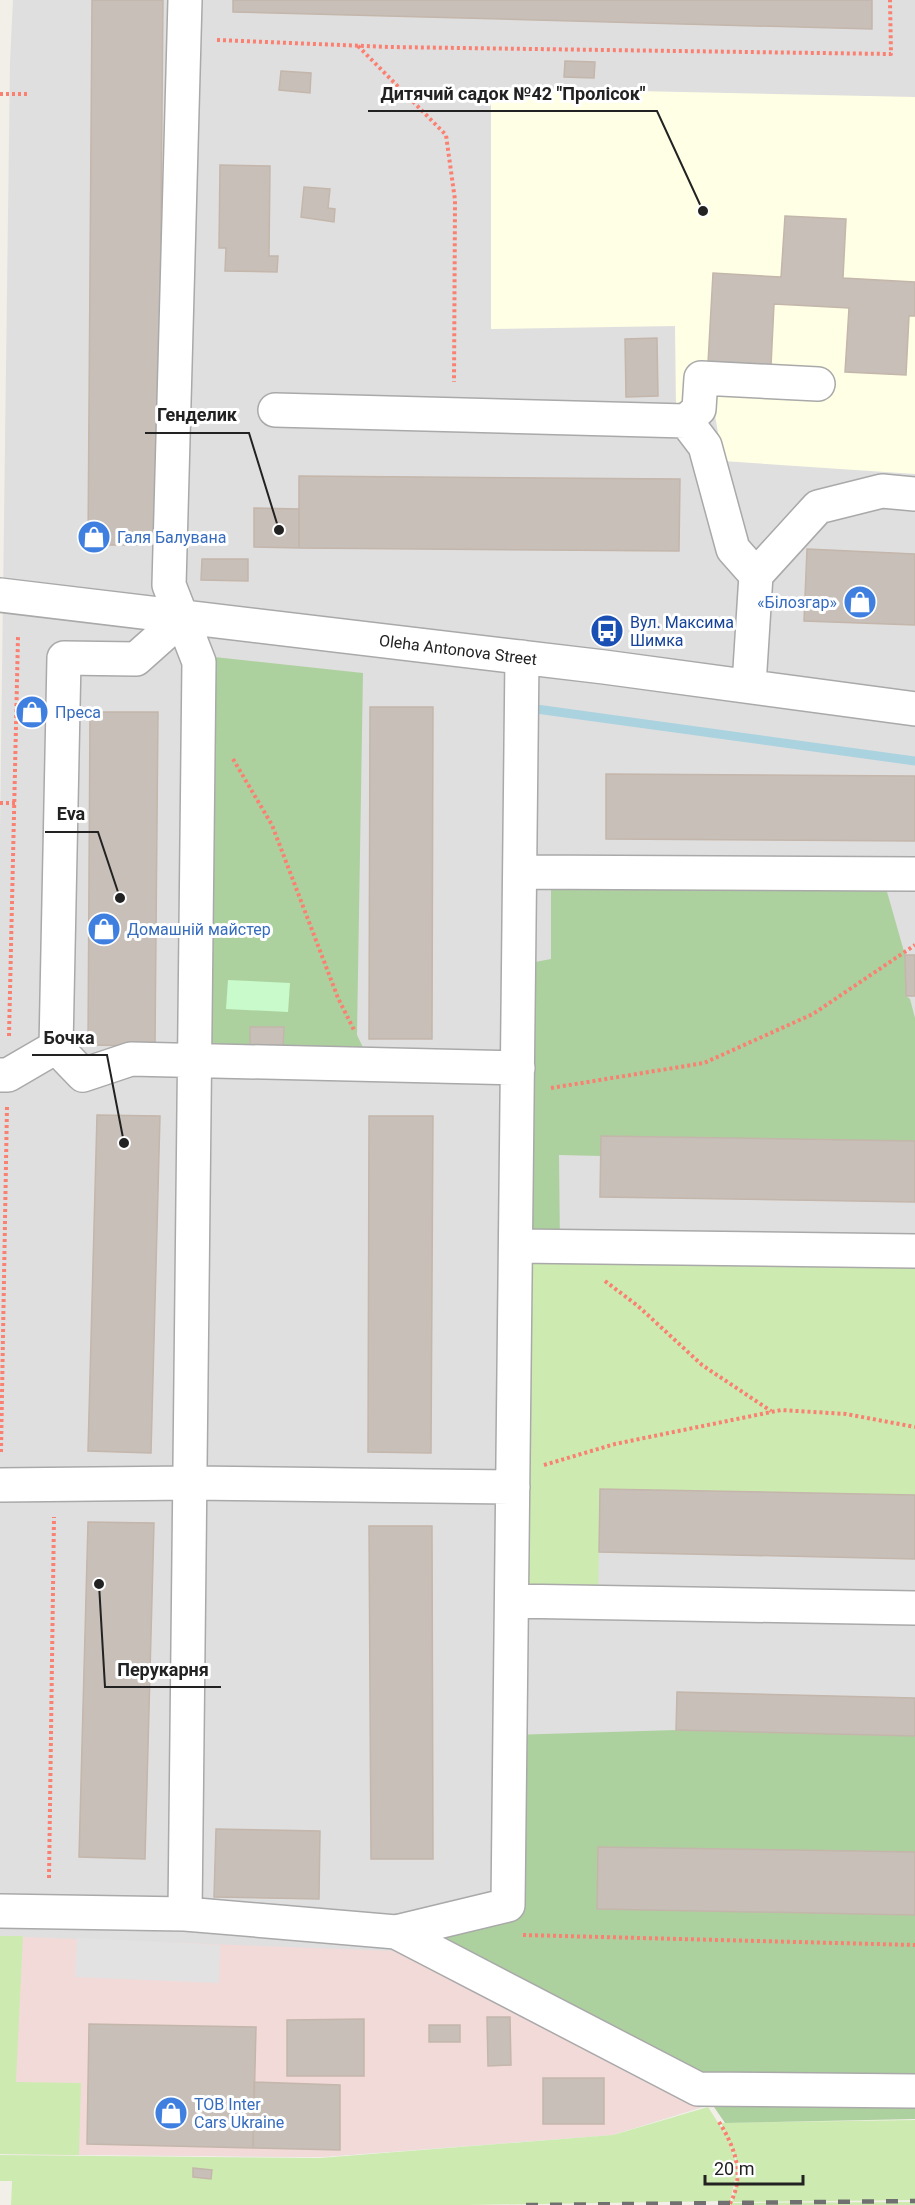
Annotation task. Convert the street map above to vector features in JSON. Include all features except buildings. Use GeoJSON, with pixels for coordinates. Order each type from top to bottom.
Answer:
{"type":"FeatureCollection","features":[{"type":"Feature","properties":{"kind":"street"},"geometry":{"type":"LineString","coordinates":[[185,0],[169,585],[199,662],[185,1914]]}},
{"type":"Feature","properties":{"kind":"street"},"geometry":{"type":"LineString","coordinates":[[275,410],[686,421],[699,409],[701,378],[818,384]]}},
{"type":"Feature","properties":{"kind":"street"},"geometry":{"type":"LineString","coordinates":[[686,421],[705,446],[733,549],[756,575]]}},
{"type":"Feature","properties":{"kind":"street"},"geometry":{"type":"LineString","coordinates":[[749,686],[756,575],[818,507],[882,491],[915,494]]}},
{"type":"Feature","properties":{"kind":"street","name":"Oleha Antonova Street"},"geometry":{"type":"LineString","coordinates":[[0,595],[522,657],[915,709]]}},
{"type":"Feature","properties":{"kind":"street"},"geometry":{"type":"LineString","coordinates":[[182,618],[136,659],[64,658],[56,1047],[83,1075],[131,1059],[371,1064],[517,1081]]}},
{"type":"Feature","properties":{"kind":"street"},"geometry":{"type":"LineString","coordinates":[[0,1911],[185,1914],[396,1932],[508,1905],[522,657]]}},
{"type":"Feature","properties":{"kind":"street"},"geometry":{"type":"LineString","coordinates":[[520,872],[915,874]]}},
{"type":"Feature","properties":{"kind":"street"},"geometry":{"type":"LineString","coordinates":[[0,1075],[8,1075],[56,1047]]}},
{"type":"Feature","properties":{"kind":"street"},"geometry":{"type":"LineString","coordinates":[[516,1245],[915,1251]]}},
{"type":"Feature","properties":{"kind":"street"},"geometry":{"type":"LineString","coordinates":[[0,1485],[190,1483],[513,1487]]}},
{"type":"Feature","properties":{"kind":"street"},"geometry":{"type":"LineString","coordinates":[[512,1601],[915,1608]]}},
{"type":"Feature","properties":{"kind":"street"},"geometry":{"type":"LineString","coordinates":[[396,1932],[699,2089],[915,2091]]}},
{"type":"Feature","properties":{"kind":"path"},"geometry":{"type":"LineString","coordinates":[[184,39],[357,46],[891,54],[890,0]]}},
{"type":"Feature","properties":{"kind":"path"},"geometry":{"type":"LineString","coordinates":[[357,46],[446,135],[455,200],[452,322],[455,415]]}},
{"type":"Feature","properties":{"kind":"path"},"geometry":{"type":"LineString","coordinates":[[0,94],[27,94]]}},
{"type":"Feature","properties":{"kind":"path"},"geometry":{"type":"LineString","coordinates":[[229,753],[272,825],[338,998],[371,1064]]}},
{"type":"Feature","properties":{"kind":"path"},"geometry":{"type":"LineString","coordinates":[[0,803],[15,803]]}},
{"type":"Feature","properties":{"kind":"path"},"geometry":{"type":"LineString","coordinates":[[517,1081],[704,1063],[813,1014],[915,945]]}},
{"type":"Feature","properties":{"kind":"path"},"geometry":{"type":"LineString","coordinates":[[598,1277],[638,1306],[702,1365],[771,1411]]}},
{"type":"Feature","properties":{"kind":"path"},"geometry":{"type":"LineString","coordinates":[[513,1487],[523,1474],[555,1461],[615,1444],[771,1411],[846,1414],[915,1427]]}},
{"type":"Feature","properties":{"kind":"path"},"geometry":{"type":"LineString","coordinates":[[49,1884],[55,1485]]}},
{"type":"Feature","properties":{"kind":"path"},"geometry":{"type":"LineString","coordinates":[[514,1935],[915,1945]]}},
{"type":"Feature","properties":{"kind":"path"},"geometry":{"type":"LineString","coordinates":[[699,2089],[727,2135],[739,2168],[729,2205]]}},
{"type":"Feature","properties":{"kind":"shaded area"},"geometry":{"type":"Polygon","coordinates":[[[13,0],[915,0],[915,2102],[722,2101],[612,2135],[320,2157],[0,2154],[0,827],[10,62],[13,0]]]}},
{"type":"Feature","properties":{"kind":"shaded area"},"geometry":{"type":"Polygon","coordinates":[[[491,88],[915,97],[915,474],[723,461],[714,410],[676,408],[675,326],[491,329],[491,88]]]}},
{"type":"Feature","properties":{"kind":"shaded area"},"geometry":{"type":"Polygon","coordinates":[[[0,1936],[395,1951],[662,2084],[699,2108],[612,2135],[320,2157],[0,2154],[0,1936]]]}},
{"type":"Feature","properties":{"kind":"shaded area"},"geometry":{"type":"Polygon","coordinates":[[[77,1938],[220,1945],[219,1983],[75,1977],[77,1938]]]}},
{"type":"Feature","properties":{"kind":"green space"},"geometry":{"type":"Polygon","coordinates":[[[196,655],[363,673],[357,1035],[371,1064],[194,1060],[196,655]]]}},
{"type":"Feature","properties":{"kind":"green space"},"geometry":{"type":"Polygon","coordinates":[[[551,872],[882,874],[905,955],[906,996],[910,999],[915,1018],[915,1141],[601,1156],[559,1155],[560,1246],[516,1246],[519,965],[551,959],[551,872]]]}},
{"type":"Feature","properties":{"kind":"green space"},"geometry":{"type":"Polygon","coordinates":[[[228,980],[290,983],[288,1012],[226,1009],[228,980]]]}},
{"type":"Feature","properties":{"kind":"green space"},"geometry":{"type":"Polygon","coordinates":[[[516,1246],[915,1251],[915,1495],[600,1489],[598,1604],[512,1601],[516,1246]]]}},
{"type":"Feature","properties":{"kind":"green space"},"geometry":{"type":"Polygon","coordinates":[[[676,1730],[915,1736],[915,1852],[598,1847],[597,1909],[915,1915],[915,2091],[698,2089],[396,1932],[508,1905],[510,1735],[676,1730]]]}},
{"type":"Feature","properties":{"kind":"green space"},"geometry":{"type":"Polygon","coordinates":[[[0,1936],[23,1936],[16,2082],[81,2083],[79,2155],[0,2154],[0,1936]]]}},
{"type":"Feature","properties":{"kind":"green space"},"geometry":{"type":"Polygon","coordinates":[[[727,2105],[915,2106],[915,2119],[725,2123],[714,2107],[727,2105]]]}},
{"type":"Feature","properties":{"kind":"green space"},"geometry":{"type":"Polygon","coordinates":[[[708,2107],[726,2135],[738,2168],[730,2201],[467,2205],[11,2205],[12,2181],[0,2181],[0,2155],[320,2158],[613,2135],[708,2107]]]}},
{"type":"Feature","properties":{"kind":"green space"},"geometry":{"type":"Polygon","coordinates":[[[915,2120],[915,2200],[732,2202],[740,2168],[721,2123],[915,2120]]]}},
{"type":"Feature","properties":{"kind":"green space"},"geometry":{"type":"Polygon","coordinates":[[[915,2202],[915,2205],[730,2205],[732,2203],[915,2202]]]}},
{"type":"Feature","properties":{"kind":"waterway"},"geometry":{"type":"LineString","coordinates":[[529,708],[915,761]]}},
{"type":"Feature","properties":{"kind":"railway"},"geometry":{"type":"LineString","coordinates":[[526,2205],[915,2201]]}},
{"type":"Feature","properties":{"kind":"place","name":"Дитячий садок №42 \"Пролісок\""},"geometry":{"type":"Point","coordinates":[703,211]}},
{"type":"Feature","properties":{"kind":"place","name":"Генделик"},"geometry":{"type":"Point","coordinates":[279,530]}},
{"type":"Feature","properties":{"kind":"place","name":"Галя Балувана"},"geometry":{"type":"Point","coordinates":[94,537]}},
{"type":"Feature","properties":{"kind":"place","name":"«Білозгар»"},"geometry":{"type":"Point","coordinates":[860,602]}},
{"type":"Feature","properties":{"kind":"place","name":"Вул. Максима Шимка"},"geometry":{"type":"Point","coordinates":[607,631]}},
{"type":"Feature","properties":{"kind":"place","name":"Преса"},"geometry":{"type":"Point","coordinates":[32,712]}},
{"type":"Feature","properties":{"kind":"place","name":"Eva"},"geometry":{"type":"Point","coordinates":[120,898]}},
{"type":"Feature","properties":{"kind":"place","name":"Домашній майстер"},"geometry":{"type":"Point","coordinates":[104,929]}},
{"type":"Feature","properties":{"kind":"place","name":"Бочка"},"geometry":{"type":"Point","coordinates":[124,1143]}},
{"type":"Feature","properties":{"kind":"place","name":"Перукарня"},"geometry":{"type":"Point","coordinates":[99,1584]}},
{"type":"Feature","properties":{"kind":"place","name":"ТОВ Inter Cars Ukraine"},"geometry":{"type":"Point","coordinates":[171,2113]}}]}
